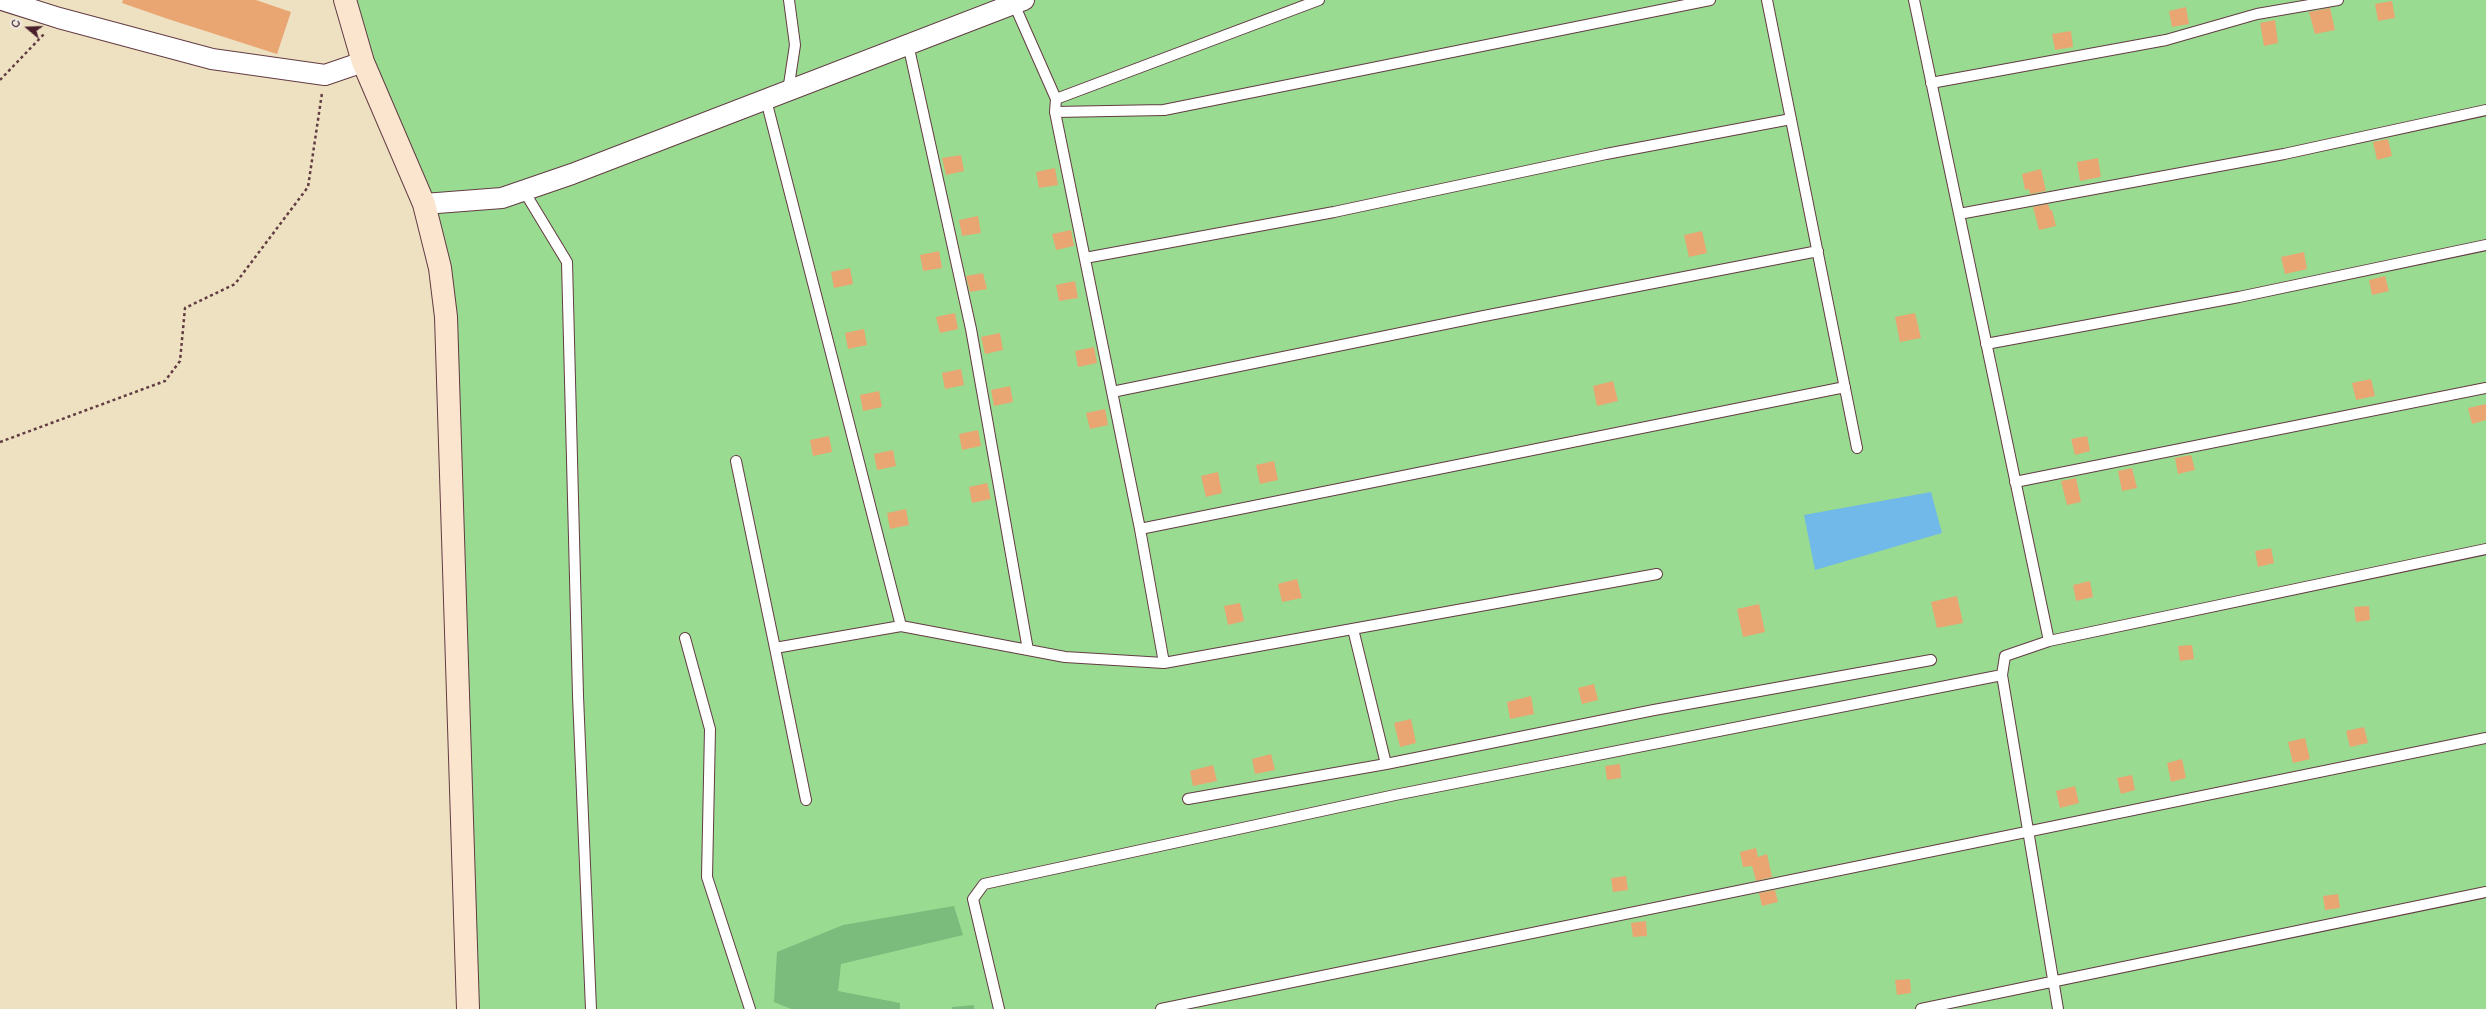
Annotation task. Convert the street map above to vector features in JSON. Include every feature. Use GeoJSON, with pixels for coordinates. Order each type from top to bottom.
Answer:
{"type":"FeatureCollection","features":[{"type":"Feature","properties":{"kind":"street"},"geometry":{"type":"LineString","coordinates":[[2,0],[59,18],[212,60],[325,75],[363,62]]}},
{"type":"Feature","properties":{"kind":"street"},"geometry":{"type":"LineString","coordinates":[[345,0],[363,62],[424,204],[440,268],[446,317],[468,1009]]}},
{"type":"Feature","properties":{"kind":"street"},"geometry":{"type":"LineString","coordinates":[[424,204],[502,198],[524,191],[766,100],[1019,2]]}},
{"type":"Feature","properties":{"kind":"lane"},"geometry":{"type":"LineString","coordinates":[[788,91],[795,45],[789,0]]}},
{"type":"Feature","properties":{"kind":"lane"},"geometry":{"type":"LineString","coordinates":[[1056,99],[1319,0]]}},
{"type":"Feature","properties":{"kind":"lane"},"geometry":{"type":"LineString","coordinates":[[1055,112],[1164,110],[1710,0]]}},
{"type":"Feature","properties":{"kind":"lane"},"geometry":{"type":"LineString","coordinates":[[1767,0],[1857,448]]}},
{"type":"Feature","properties":{"kind":"lane"},"geometry":{"type":"LineString","coordinates":[[1914,0],[2049,641]]}},
{"type":"Feature","properties":{"kind":"lane"},"geometry":{"type":"LineString","coordinates":[[1931,83],[2166,40],[2258,14],[2338,0]]}},
{"type":"Feature","properties":{"kind":"lane"},"geometry":{"type":"LineString","coordinates":[[1019,2],[1056,99],[1055,112],[1140,529],[1164,663]]}},
{"type":"Feature","properties":{"kind":"lane"},"geometry":{"type":"LineString","coordinates":[[908,44],[971,329],[1028,650]]}},
{"type":"Feature","properties":{"kind":"lane"},"geometry":{"type":"LineString","coordinates":[[766,100],[901,626]]}},
{"type":"Feature","properties":{"kind":"lane"},"geometry":{"type":"LineString","coordinates":[[1959,214],[2284,154],[2486,110]]}},
{"type":"Feature","properties":{"kind":"lane"},"geometry":{"type":"LineString","coordinates":[[1085,258],[1334,212],[1606,154],[1792,119]]}},
{"type":"Feature","properties":{"kind":"lane"},"geometry":{"type":"LineString","coordinates":[[524,191],[566,262],[578,688],[591,1009]]}},
{"type":"Feature","properties":{"kind":"lane"},"geometry":{"type":"LineString","coordinates":[[1986,344],[2238,297],[2486,245]]}},
{"type":"Feature","properties":{"kind":"lane"},"geometry":{"type":"LineString","coordinates":[[1112,392],[1484,316],[1818,251]]}},
{"type":"Feature","properties":{"kind":"lane"},"geometry":{"type":"LineString","coordinates":[[1140,529],[1845,387]]}},
{"type":"Feature","properties":{"kind":"lane"},"geometry":{"type":"LineString","coordinates":[[2015,482],[2486,388]]}},
{"type":"Feature","properties":{"kind":"lane"},"geometry":{"type":"LineString","coordinates":[[736,461],[806,800]]}},
{"type":"Feature","properties":{"kind":"lane"},"geometry":{"type":"LineString","coordinates":[[2058,1009],[2002,675],[2006,656],[2049,641],[2486,549]]}},
{"type":"Feature","properties":{"kind":"lane"},"geometry":{"type":"LineString","coordinates":[[775,648],[901,626],[1065,658],[1164,663],[1657,574]]}},
{"type":"Feature","properties":{"kind":"lane"},"geometry":{"type":"LineString","coordinates":[[1353,629],[1386,764]]}},
{"type":"Feature","properties":{"kind":"lane"},"geometry":{"type":"LineString","coordinates":[[685,638],[710,729],[707,877],[750,1009]]}},
{"type":"Feature","properties":{"kind":"lane"},"geometry":{"type":"LineString","coordinates":[[1188,799],[1386,764],[1654,710],[1931,660]]}},
{"type":"Feature","properties":{"kind":"lane"},"geometry":{"type":"LineString","coordinates":[[999,1009],[973,899],[984,884],[1403,794],[2002,675]]}},
{"type":"Feature","properties":{"kind":"lane"},"geometry":{"type":"LineString","coordinates":[[1161,1009],[2486,738]]}},
{"type":"Feature","properties":{"kind":"lane"},"geometry":{"type":"LineString","coordinates":[[1921,1009],[2053,980],[2486,892]]}},
{"type":"Feature","properties":{"kind":"path"},"geometry":{"type":"LineString","coordinates":[[0,80],[59,18]]}},
{"type":"Feature","properties":{"kind":"path"},"geometry":{"type":"LineString","coordinates":[[0,442],[165,381],[180,361],[185,308],[235,284],[308,187],[325,75]]}},
{"type":"Feature","properties":{"kind":"green space"},"geometry":{"type":"Polygon","coordinates":[[[345,0],[2486,0],[2486,1009],[468,1009],[440,268],[345,0]]]}},
{"type":"Feature","properties":{"kind":"green space"},"geometry":{"type":"Polygon","coordinates":[[[954,906],[963,935],[841,964],[838,991],[900,1003],[900,1009],[791,1009],[774,1002],[777,952],[843,925],[954,906]]]}},
{"type":"Feature","properties":{"kind":"green space"},"geometry":{"type":"Polygon","coordinates":[[[974,1005],[974,1009],[952,1009],[952,1007],[974,1005]]]}},
{"type":"Feature","properties":{"kind":"water"},"geometry":{"type":"Polygon","coordinates":[[[1931,492],[1942,533],[1815,570],[1804,515],[1931,492]]]}},
{"type":"Feature","properties":{"kind":"building"},"geometry":{"type":"Polygon","coordinates":[[[123,0],[256,0],[291,12],[277,54],[122,3],[123,0]]]}},
{"type":"Feature","properties":{"kind":"building"},"geometry":{"type":"Polygon","coordinates":[[[2392,1],[2395,18],[2378,21],[2375,4],[2392,1]]]}},
{"type":"Feature","properties":{"kind":"building"},"geometry":{"type":"Polygon","coordinates":[[[2186,7],[2189,24],[2172,27],[2169,11],[2186,7]]]}},
{"type":"Feature","properties":{"kind":"building"},"geometry":{"type":"Polygon","coordinates":[[[2330,8],[2335,30],[2315,34],[2309,12],[2330,8]]]}},
{"type":"Feature","properties":{"kind":"building"},"geometry":{"type":"Polygon","coordinates":[[[2275,20],[2278,43],[2264,46],[2260,23],[2275,20]]]}},
{"type":"Feature","properties":{"kind":"building"},"geometry":{"type":"Polygon","coordinates":[[[2071,31],[2073,47],[2055,50],[2052,34],[2071,31]]]}},
{"type":"Feature","properties":{"kind":"building"},"geometry":{"type":"Polygon","coordinates":[[[2388,139],[2392,156],[2377,160],[2373,142],[2388,139]]]}},
{"type":"Feature","properties":{"kind":"building"},"geometry":{"type":"Polygon","coordinates":[[[961,155],[964,171],[946,175],[942,158],[961,155]]]}},
{"type":"Feature","properties":{"kind":"building"},"geometry":{"type":"Polygon","coordinates":[[[2098,158],[2101,177],[2080,181],[2077,162],[2098,158]]]}},
{"type":"Feature","properties":{"kind":"building"},"geometry":{"type":"Polygon","coordinates":[[[1055,168],[1058,185],[1039,188],[1036,172],[1055,168]]]}},
{"type":"Feature","properties":{"kind":"building"},"geometry":{"type":"Polygon","coordinates":[[[2041,169],[2046,191],[2030,194],[2029,189],[2025,190],[2022,174],[2041,169]]]}},
{"type":"Feature","properties":{"kind":"building"},"geometry":{"type":"Polygon","coordinates":[[[2048,204],[2050,210],[2052,210],[2056,226],[2039,230],[2033,207],[2048,204]]]}},
{"type":"Feature","properties":{"kind":"building"},"geometry":{"type":"Polygon","coordinates":[[[978,216],[981,233],[962,236],[959,220],[978,216]]]}},
{"type":"Feature","properties":{"kind":"building"},"geometry":{"type":"Polygon","coordinates":[[[1071,230],[1074,246],[1056,250],[1052,234],[1071,230]]]}},
{"type":"Feature","properties":{"kind":"building"},"geometry":{"type":"Polygon","coordinates":[[[1702,231],[1707,253],[1689,257],[1684,235],[1702,231]]]}},
{"type":"Feature","properties":{"kind":"building"},"geometry":{"type":"Polygon","coordinates":[[[939,251],[942,268],[923,271],[920,255],[939,251]]]}},
{"type":"Feature","properties":{"kind":"building"},"geometry":{"type":"Polygon","coordinates":[[[2304,252],[2307,269],[2285,274],[2281,257],[2304,252]]]}},
{"type":"Feature","properties":{"kind":"building"},"geometry":{"type":"Polygon","coordinates":[[[850,268],[853,284],[834,288],[831,272],[850,268]]]}},
{"type":"Feature","properties":{"kind":"building"},"geometry":{"type":"Polygon","coordinates":[[[983,273],[987,289],[970,292],[966,276],[983,273]]]}},
{"type":"Feature","properties":{"kind":"building"},"geometry":{"type":"Polygon","coordinates":[[[2385,276],[2389,291],[2372,295],[2369,280],[2385,276]]]}},
{"type":"Feature","properties":{"kind":"building"},"geometry":{"type":"Polygon","coordinates":[[[1075,281],[1078,298],[1059,301],[1056,285],[1075,281]]]}},
{"type":"Feature","properties":{"kind":"building"},"geometry":{"type":"Polygon","coordinates":[[[955,313],[958,329],[940,333],[936,317],[955,313]]]}},
{"type":"Feature","properties":{"kind":"building"},"geometry":{"type":"Polygon","coordinates":[[[1915,313],[1921,338],[1900,342],[1895,317],[1915,313]]]}},
{"type":"Feature","properties":{"kind":"building"},"geometry":{"type":"Polygon","coordinates":[[[864,329],[867,345],[848,349],[845,333],[864,329]]]}},
{"type":"Feature","properties":{"kind":"building"},"geometry":{"type":"Polygon","coordinates":[[[1000,333],[1003,350],[985,354],[981,337],[1000,333]]]}},
{"type":"Feature","properties":{"kind":"building"},"geometry":{"type":"Polygon","coordinates":[[[1094,347],[1097,363],[1078,367],[1075,351],[1094,347]]]}},
{"type":"Feature","properties":{"kind":"building"},"geometry":{"type":"Polygon","coordinates":[[[961,369],[964,385],[945,389],[942,373],[961,369]]]}},
{"type":"Feature","properties":{"kind":"building"},"geometry":{"type":"Polygon","coordinates":[[[2371,379],[2375,396],[2356,400],[2352,383],[2371,379]]]}},
{"type":"Feature","properties":{"kind":"building"},"geometry":{"type":"Polygon","coordinates":[[[1613,381],[1618,401],[1597,406],[1593,386],[1613,381]]]}},
{"type":"Feature","properties":{"kind":"building"},"geometry":{"type":"Polygon","coordinates":[[[1010,386],[1013,402],[994,406],[991,390],[1010,386]]]}},
{"type":"Feature","properties":{"kind":"building"},"geometry":{"type":"Polygon","coordinates":[[[879,391],[882,407],[863,411],[860,395],[879,391]]]}},
{"type":"Feature","properties":{"kind":"building"},"geometry":{"type":"Polygon","coordinates":[[[2486,404],[2486,420],[2472,424],[2468,408],[2486,404]]]}},
{"type":"Feature","properties":{"kind":"building"},"geometry":{"type":"Polygon","coordinates":[[[1105,409],[1108,425],[1090,429],[1086,413],[1105,409]]]}},
{"type":"Feature","properties":{"kind":"building"},"geometry":{"type":"Polygon","coordinates":[[[978,430],[981,446],[962,450],[959,434],[978,430]]]}},
{"type":"Feature","properties":{"kind":"building"},"geometry":{"type":"Polygon","coordinates":[[[829,436],[832,452],[813,456],[810,440],[829,436]]]}},
{"type":"Feature","properties":{"kind":"building"},"geometry":{"type":"Polygon","coordinates":[[[2087,436],[2090,451],[2075,455],[2071,439],[2087,436]]]}},
{"type":"Feature","properties":{"kind":"building"},"geometry":{"type":"Polygon","coordinates":[[[893,450],[896,466],[877,470],[874,454],[893,450]]]}},
{"type":"Feature","properties":{"kind":"building"},"geometry":{"type":"Polygon","coordinates":[[[2191,455],[2195,470],[2178,474],[2175,458],[2191,455]]]}},
{"type":"Feature","properties":{"kind":"building"},"geometry":{"type":"Polygon","coordinates":[[[1274,461],[1278,480],[1260,484],[1256,465],[1274,461]]]}},
{"type":"Feature","properties":{"kind":"building"},"geometry":{"type":"Polygon","coordinates":[[[2132,468],[2137,488],[2122,491],[2118,471],[2132,468]]]}},
{"type":"Feature","properties":{"kind":"building"},"geometry":{"type":"Polygon","coordinates":[[[1218,472],[1222,493],[1206,497],[1201,476],[1218,472]]]}},
{"type":"Feature","properties":{"kind":"building"},"geometry":{"type":"Polygon","coordinates":[[[2076,478],[2081,502],[2067,505],[2061,481],[2076,478]]]}},
{"type":"Feature","properties":{"kind":"building"},"geometry":{"type":"Polygon","coordinates":[[[987,483],[991,499],[972,503],[969,487],[987,483]]]}},
{"type":"Feature","properties":{"kind":"building"},"geometry":{"type":"Polygon","coordinates":[[[906,509],[909,525],[890,529],[887,513],[906,509]]]}},
{"type":"Feature","properties":{"kind":"building"},"geometry":{"type":"Polygon","coordinates":[[[2271,548],[2274,563],[2258,567],[2255,551],[2271,548]]]}},
{"type":"Feature","properties":{"kind":"building"},"geometry":{"type":"Polygon","coordinates":[[[1297,579],[1302,598],[1282,602],[1278,584],[1297,579]]]}},
{"type":"Feature","properties":{"kind":"building"},"geometry":{"type":"Polygon","coordinates":[[[2090,581],[2093,597],[2076,601],[2073,585],[2090,581]]]}},
{"type":"Feature","properties":{"kind":"building"},"geometry":{"type":"Polygon","coordinates":[[[1957,596],[1963,623],[1937,628],[1931,602],[1957,596]]]}},
{"type":"Feature","properties":{"kind":"building"},"geometry":{"type":"Polygon","coordinates":[[[1240,603],[1244,621],[1228,625],[1224,606],[1240,603]]]}},
{"type":"Feature","properties":{"kind":"building"},"geometry":{"type":"Polygon","coordinates":[[[1759,604],[1765,632],[1743,637],[1737,609],[1759,604]]]}},
{"type":"Feature","properties":{"kind":"building"},"geometry":{"type":"Polygon","coordinates":[[[2369,606],[2370,620],[2356,622],[2354,607],[2369,606]]]}},
{"type":"Feature","properties":{"kind":"building"},"geometry":{"type":"Polygon","coordinates":[[[2192,645],[2194,659],[2180,661],[2178,646],[2192,645]]]}},
{"type":"Feature","properties":{"kind":"building"},"geometry":{"type":"Polygon","coordinates":[[[1594,684],[1598,700],[1582,704],[1578,688],[1594,684]]]}},
{"type":"Feature","properties":{"kind":"building"},"geometry":{"type":"Polygon","coordinates":[[[1531,696],[1534,714],[1510,719],[1507,702],[1531,696]]]}},
{"type":"Feature","properties":{"kind":"building"},"geometry":{"type":"Polygon","coordinates":[[[1411,719],[1416,743],[1400,747],[1394,723],[1411,719]]]}},
{"type":"Feature","properties":{"kind":"building"},"geometry":{"type":"Polygon","coordinates":[[[2364,727],[2368,743],[2350,747],[2346,731],[2364,727]]]}},
{"type":"Feature","properties":{"kind":"building"},"geometry":{"type":"Polygon","coordinates":[[[2305,738],[2310,759],[2293,763],[2288,742],[2305,738]]]}},
{"type":"Feature","properties":{"kind":"building"},"geometry":{"type":"Polygon","coordinates":[[[1271,754],[1275,770],[1255,774],[1252,759],[1271,754]]]}},
{"type":"Feature","properties":{"kind":"building"},"geometry":{"type":"Polygon","coordinates":[[[2182,759],[2186,778],[2171,782],[2167,763],[2182,759]]]}},
{"type":"Feature","properties":{"kind":"building"},"geometry":{"type":"Polygon","coordinates":[[[1620,764],[1621,778],[1607,780],[1605,766],[1620,764]]]}},
{"type":"Feature","properties":{"kind":"building"},"geometry":{"type":"Polygon","coordinates":[[[1213,765],[1217,781],[1193,786],[1190,771],[1213,765]]]}},
{"type":"Feature","properties":{"kind":"building"},"geometry":{"type":"Polygon","coordinates":[[[2132,775],[2135,790],[2121,794],[2117,778],[2132,775]]]}},
{"type":"Feature","properties":{"kind":"building"},"geometry":{"type":"Polygon","coordinates":[[[2075,786],[2079,803],[2060,808],[2056,791],[2075,786]]]}},
{"type":"Feature","properties":{"kind":"building"},"geometry":{"type":"Polygon","coordinates":[[[1756,848],[1758,857],[1767,854],[1772,877],[1756,881],[1752,866],[1743,867],[1740,852],[1756,848]]]}},
{"type":"Feature","properties":{"kind":"building"},"geometry":{"type":"Polygon","coordinates":[[[1626,876],[1628,890],[1613,892],[1611,878],[1626,876]]]}},
{"type":"Feature","properties":{"kind":"building"},"geometry":{"type":"Polygon","coordinates":[[[1775,890],[1778,902],[1762,906],[1759,893],[1775,890]]]}},
{"type":"Feature","properties":{"kind":"building"},"geometry":{"type":"Polygon","coordinates":[[[2338,894],[2340,908],[2325,910],[2323,896],[2338,894]]]}},
{"type":"Feature","properties":{"kind":"building"},"geometry":{"type":"Polygon","coordinates":[[[1646,921],[1647,936],[1633,937],[1631,923],[1646,921]]]}},
{"type":"Feature","properties":{"kind":"building"},"geometry":{"type":"Polygon","coordinates":[[[1910,979],[1911,993],[1897,995],[1895,980],[1910,979]]]}}]}
